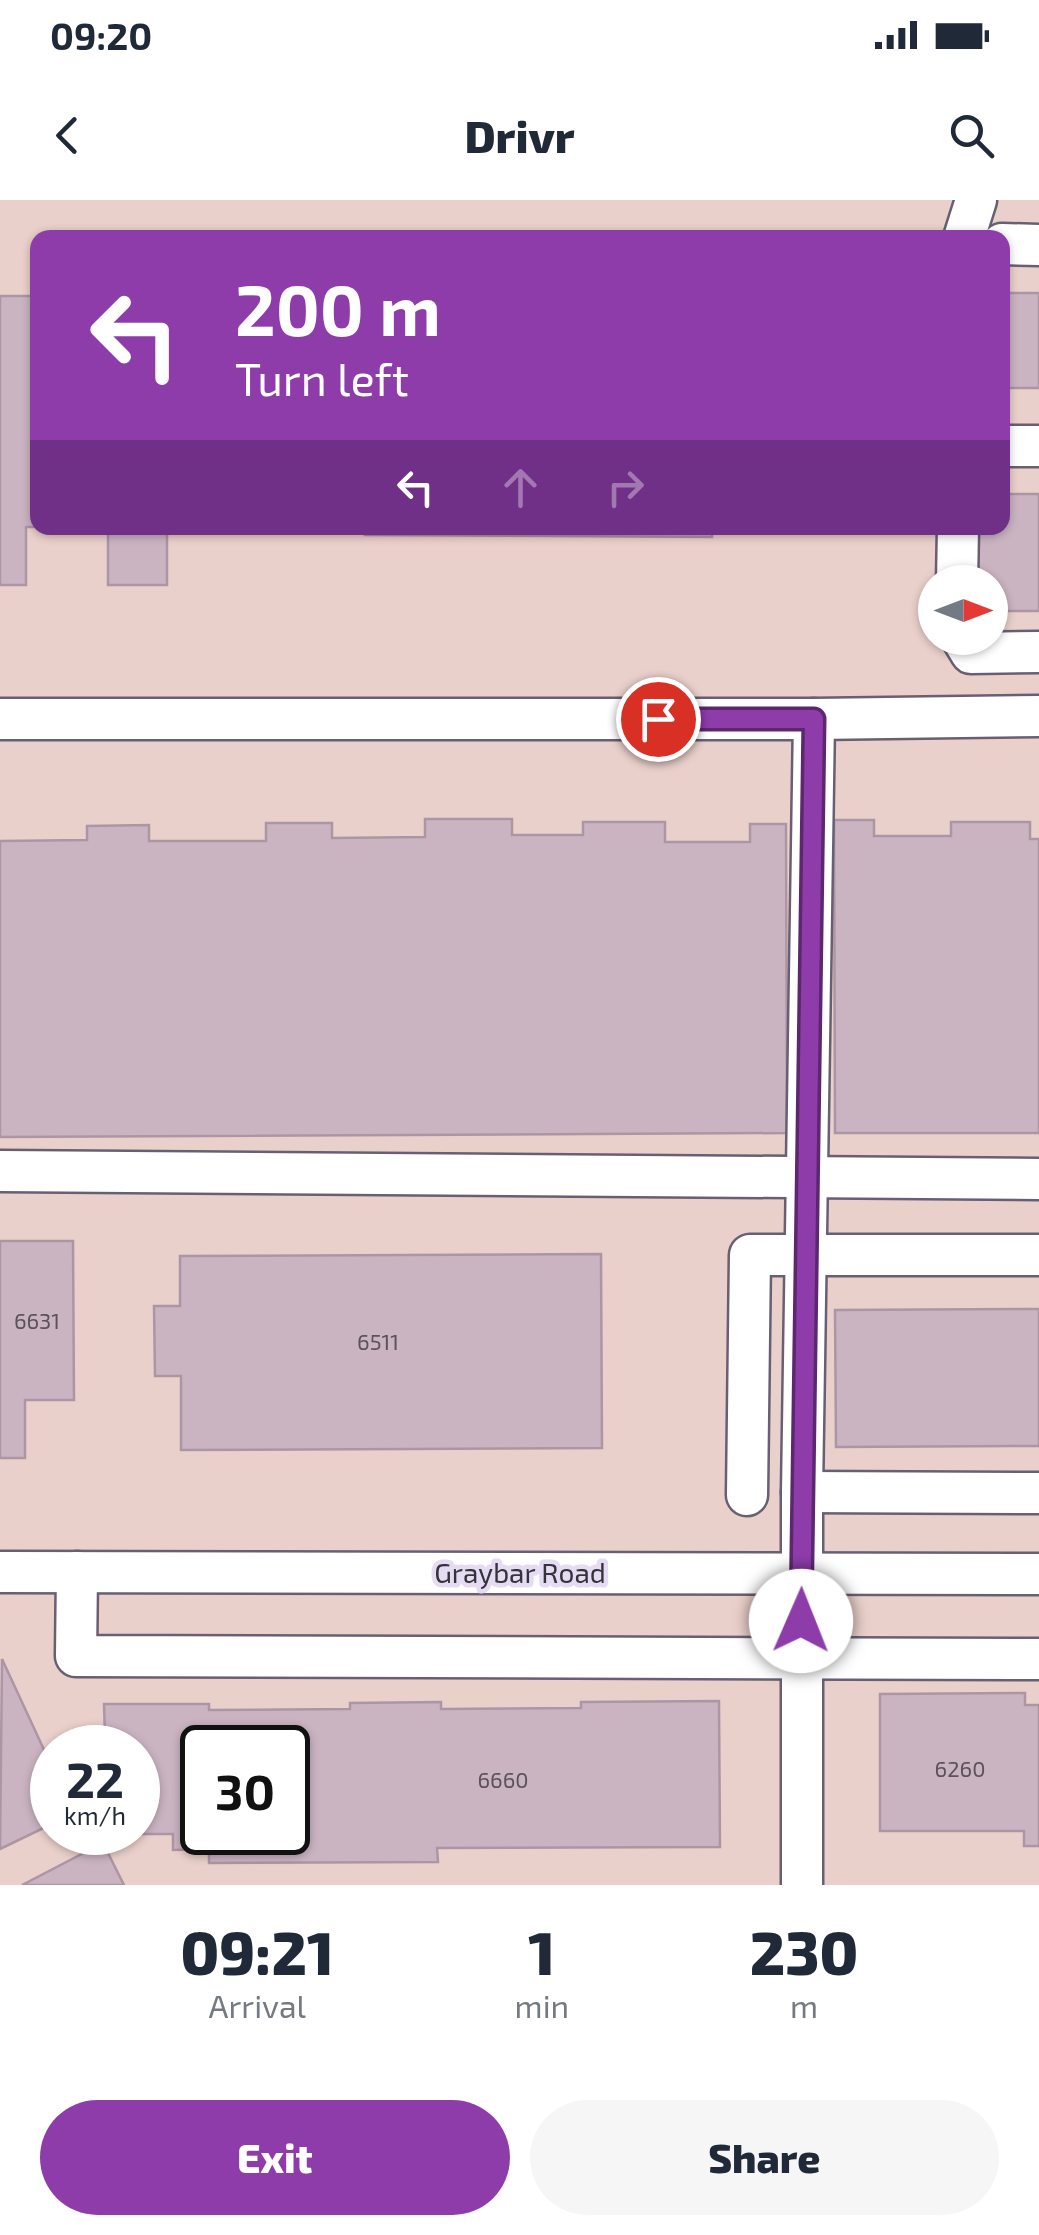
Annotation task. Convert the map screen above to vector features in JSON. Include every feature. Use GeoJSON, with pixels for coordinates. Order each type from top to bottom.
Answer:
{"type":"FeatureCollection","features":[{"type":"Feature","properties":{"kind":"street"},"geometry":{"type":"LineString","coordinates":[[967,230],[976,200]]}},
{"type":"Feature","properties":{"kind":"street"},"geometry":{"type":"LineString","coordinates":[[1010,244],[1039,245]]}},
{"type":"Feature","properties":{"kind":"street"},"geometry":{"type":"LineString","coordinates":[[1010,446],[1039,446]]}},
{"type":"Feature","properties":{"kind":"street"},"geometry":{"type":"LineString","coordinates":[[958,535],[958,565]]}},
{"type":"Feature","properties":{"kind":"street"},"geometry":{"type":"LineString","coordinates":[[1008,652],[1039,652]]}},
{"type":"Feature","properties":{"kind":"street"},"geometry":{"type":"LineString","coordinates":[[0,719],[1039,716]]}},
{"type":"Feature","properties":{"kind":"street"},"geometry":{"type":"LineString","coordinates":[[802,1885],[802,1492],[814,719]]}},
{"type":"Feature","properties":{"kind":"street"},"geometry":{"type":"LineString","coordinates":[[0,1171],[1039,1179]]}},
{"type":"Feature","properties":{"kind":"street"},"geometry":{"type":"LineString","coordinates":[[747,1495],[750,1255],[1039,1255]]}},
{"type":"Feature","properties":{"kind":"street"},"geometry":{"type":"LineString","coordinates":[[802,1492],[1039,1493]]}},
{"type":"Feature","properties":{"kind":"street","name":"Graybar Road"},"geometry":{"type":"LineString","coordinates":[[0,1572],[1039,1574]]}},
{"type":"Feature","properties":{"kind":"street"},"geometry":{"type":"LineString","coordinates":[[77,1572],[76,1656],[1039,1659]]}},
{"type":"Feature","properties":{"kind":"shaded area"},"geometry":{"type":"Polygon","coordinates":[[[0,200],[1039,200],[1039,1885],[0,1885],[0,200]]]}},
{"type":"Feature","properties":{"kind":"building"},"geometry":{"type":"Polygon","coordinates":[[[1010,293],[1039,293],[1039,388],[1010,388],[1010,293]]]}},
{"type":"Feature","properties":{"kind":"building"},"geometry":{"type":"Polygon","coordinates":[[[0,296],[30,296],[30,527],[26,527],[26,585],[0,585],[0,296]]]}},
{"type":"Feature","properties":{"kind":"building"},"geometry":{"type":"Polygon","coordinates":[[[1010,494],[1039,494],[1039,611],[1008,611],[1008,565],[969,565],[969,535],[1010,535],[1010,494]]]}},
{"type":"Feature","properties":{"kind":"building"},"geometry":{"type":"Polygon","coordinates":[[[108,535],[167,535],[167,585],[108,585],[108,535]]]}},
{"type":"Feature","properties":{"kind":"building"},"geometry":{"type":"Polygon","coordinates":[[[365,535],[712,535],[712,537],[365,535]]]}},
{"type":"Feature","properties":{"kind":"building"},"geometry":{"type":"Polygon","coordinates":[[[425,819],[512,819],[512,835],[583,835],[583,822],[665,822],[665,842],[750,842],[750,824],[786,824],[787,1133],[0,1137],[0,841],[87,840],[87,826],[149,825],[149,841],[266,841],[266,823],[332,823],[332,838],[425,837],[425,819]]]}},
{"type":"Feature","properties":{"kind":"building"},"geometry":{"type":"Polygon","coordinates":[[[834,820],[874,820],[874,836],[951,836],[951,822],[1030,822],[1030,839],[1039,839],[1039,1133],[835,1133],[834,820]]]}},
{"type":"Feature","properties":{"kind":"building"},"geometry":{"type":"Polygon","coordinates":[[[0,1241],[73,1241],[74,1400],[25,1400],[25,1458],[0,1458],[0,1241]]]}},
{"type":"Feature","properties":{"kind":"building"},"geometry":{"type":"Polygon","coordinates":[[[601,1254],[602,1448],[181,1450],[181,1376],[155,1376],[154,1306],[180,1306],[180,1256],[601,1254]]]}},
{"type":"Feature","properties":{"kind":"building"},"geometry":{"type":"Polygon","coordinates":[[[1039,1309],[1039,1446],[836,1447],[835,1310],[1039,1309]]]}},
{"type":"Feature","properties":{"kind":"building"},"geometry":{"type":"Polygon","coordinates":[[[2,1659],[33,1725],[30,1835],[0,1849],[2,1659]]]}},
{"type":"Feature","properties":{"kind":"building"},"geometry":{"type":"Polygon","coordinates":[[[1025,1693],[1025,1705],[1039,1705],[1039,1846],[1024,1846],[1024,1831],[880,1831],[880,1694],[1025,1693]]]}},
{"type":"Feature","properties":{"kind":"building"},"geometry":{"type":"Polygon","coordinates":[[[719,1701],[720,1847],[437,1848],[438,1862],[209,1863],[209,1855],[310,1855],[310,1725],[180,1725],[180,1850],[173,1850],[173,1834],[160,1834],[160,1725],[105,1725],[104,1704],[209,1704],[209,1710],[350,1709],[350,1703],[441,1702],[441,1709],[581,1708],[581,1702],[719,1701]]]}},
{"type":"Feature","properties":{"kind":"building"},"geometry":{"type":"Polygon","coordinates":[[[80,1855],[109,1855],[124,1885],[22,1885],[80,1855]]]}},
{"type":"Feature","properties":{"kind":"route"},"geometry":{"type":"LineString","coordinates":[[658,719],[814,719],[801,1621]]}}]}
